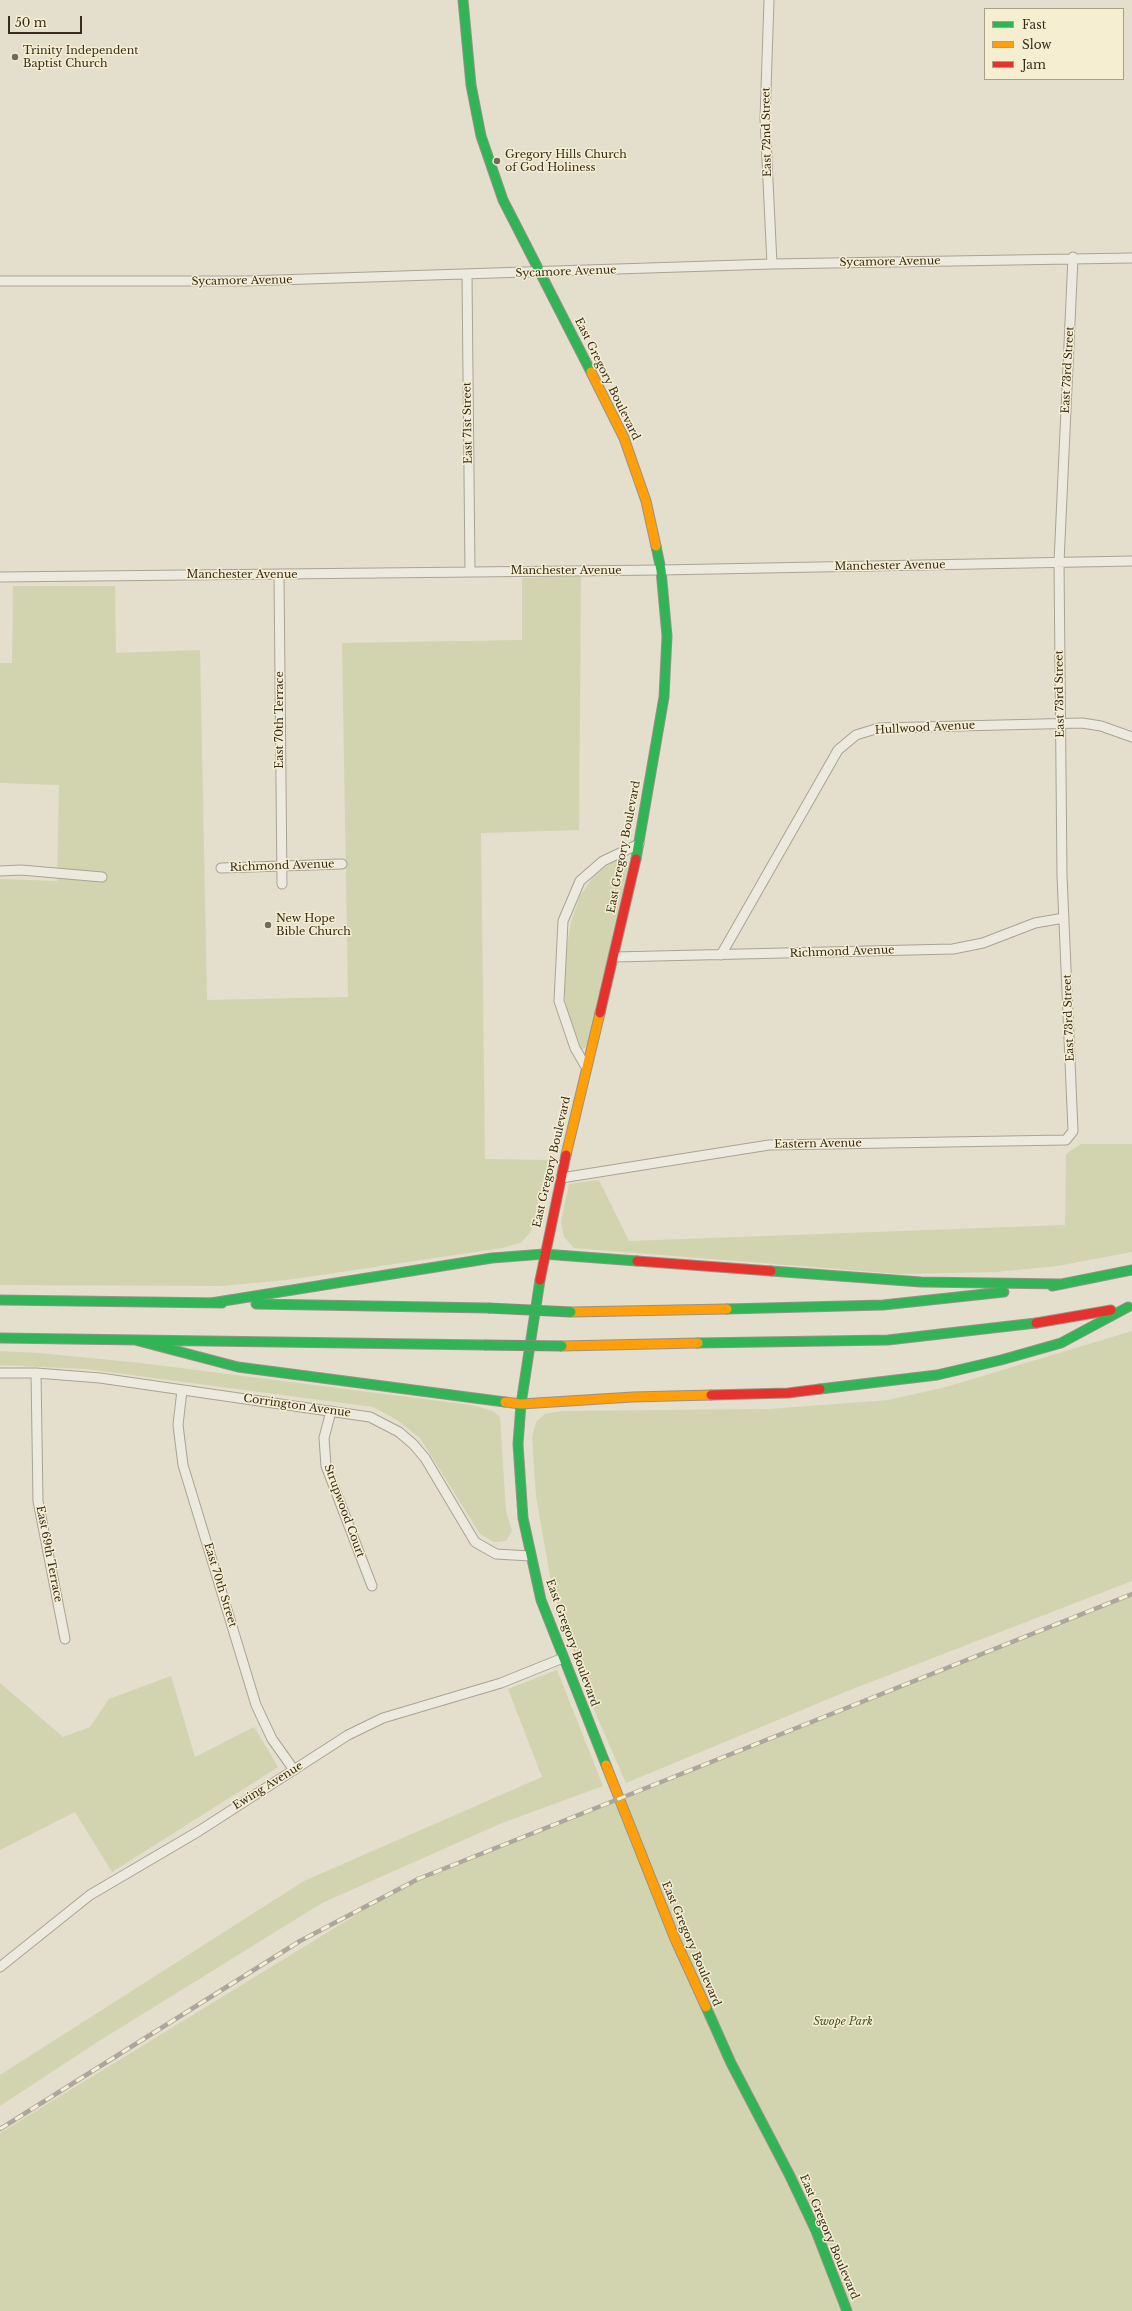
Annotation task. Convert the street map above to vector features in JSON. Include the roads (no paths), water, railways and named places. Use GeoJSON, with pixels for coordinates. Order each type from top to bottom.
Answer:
{"type":"FeatureCollection","features":[{"type":"Feature","properties":{"kind":"main road","name":"East Gregory Boulevard"},"geometry":{"type":"LineString","coordinates":[[463,0],[471,85],[481,136],[504,200],[624,438],[646,501],[661,570],[667,636],[664,697],[639,844],[614,958],[586,1067],[544,1254],[521,1404],[518,1444],[523,1518],[530,1556],[541,1600],[702,2001],[796,2188],[816,2231],[847,2311]]}},
{"type":"Feature","properties":{"kind":"main road"},"geometry":{"type":"LineString","coordinates":[[211,1303],[454,1264],[544,1254],[921,1282],[1063,1284]]}},
{"type":"Feature","properties":{"kind":"main road"},"geometry":{"type":"LineString","coordinates":[[0,1300],[488,1308],[571,1312],[802,1308],[883,1304],[1063,1284],[1132,1270]]}},
{"type":"Feature","properties":{"kind":"main road"},"geometry":{"type":"LineString","coordinates":[[135,1340],[238,1367],[521,1404],[633,1396],[788,1393],[938,1375],[1001,1360],[1061,1343],[1130,1306]]}},
{"type":"Feature","properties":{"kind":"main road"},"geometry":{"type":"LineString","coordinates":[[0,1338],[562,1346],[888,1340],[1061,1320],[1130,1306]]}},
{"type":"Feature","properties":{"kind":"street","name":"East 72nd Street"},"geometry":{"type":"LineString","coordinates":[[770,0],[765,120],[772,264]]}},
{"type":"Feature","properties":{"kind":"street","name":"Sycamore Avenue"},"geometry":{"type":"LineString","coordinates":[[0,281],[246,281],[540,273],[772,264],[1074,257],[1132,258]]}},
{"type":"Feature","properties":{"kind":"street","name":"East 73rd Street"},"geometry":{"type":"LineString","coordinates":[[1074,257],[1059,562],[1062,876],[1074,1130]]}},
{"type":"Feature","properties":{"kind":"street","name":"East 71st Street"},"geometry":{"type":"LineString","coordinates":[[467,275],[470,572]]}},
{"type":"Feature","properties":{"kind":"street","name":"Manchester Avenue"},"geometry":{"type":"LineString","coordinates":[[0,577],[661,570],[1132,561]]}},
{"type":"Feature","properties":{"kind":"street","name":"East 70th Terrace"},"geometry":{"type":"LineString","coordinates":[[279,575],[282,884]]}},
{"type":"Feature","properties":{"kind":"street","name":"Hullwood Avenue"},"geometry":{"type":"LineString","coordinates":[[721,955],[838,750],[856,735],[879,728],[1061,723],[1101,726],[1132,737]]}},
{"type":"Feature","properties":{"kind":"street"},"geometry":{"type":"LineString","coordinates":[[586,1067],[575,1048],[559,1001],[563,921],[580,881],[603,861],[639,844]]}},
{"type":"Feature","properties":{"kind":"street","name":"Richmond Avenue"},"geometry":{"type":"LineString","coordinates":[[222,868],[342,864]]}},
{"type":"Feature","properties":{"kind":"street"},"geometry":{"type":"LineString","coordinates":[[0,871],[21,870],[102,877]]}},
{"type":"Feature","properties":{"kind":"street","name":"Richmond Avenue"},"geometry":{"type":"LineString","coordinates":[[614,958],[953,949],[983,943],[1036,923],[1064,918]]}},
{"type":"Feature","properties":{"kind":"street","name":"Eastern Avenue"},"geometry":{"type":"LineString","coordinates":[[561,1178],[769,1145],[1066,1140],[1074,1130]]}},
{"type":"Feature","properties":{"kind":"street","name":"Corrington Avenue"},"geometry":{"type":"LineString","coordinates":[[0,1373],[36,1373],[100,1378],[370,1417],[399,1432],[425,1458],[475,1542],[496,1554],[530,1556]]}},
{"type":"Feature","properties":{"kind":"street","name":"East 69th Terrace"},"geometry":{"type":"LineString","coordinates":[[36,1373],[38,1501],[65,1639]]}},
{"type":"Feature","properties":{"kind":"street","name":"East 70th Street"},"geometry":{"type":"LineString","coordinates":[[182,1390],[178,1425],[183,1465],[256,1705],[272,1739],[294,1770]]}},
{"type":"Feature","properties":{"kind":"street","name":"Strupwood Court"},"geometry":{"type":"LineString","coordinates":[[331,1411],[324,1438],[326,1466],[372,1586]]}},
{"type":"Feature","properties":{"kind":"street","name":"Ewing Avenue"},"geometry":{"type":"LineString","coordinates":[[0,1967],[90,1895],[198,1830],[348,1735],[383,1718],[501,1683],[563,1658]]}},
{"type":"Feature","properties":{"kind":"railway"},"geometry":{"type":"LineString","coordinates":[[0,2129],[300,1941],[418,1879],[1132,1594]]}},
{"type":"Feature","properties":{"kind":"place","name":"Trinity Independent Baptist Church"},"geometry":{"type":"Point","coordinates":[15,57]}},
{"type":"Feature","properties":{"kind":"place","name":"Gregory Hills Church of God Holiness"},"geometry":{"type":"Point","coordinates":[497,161]}},
{"type":"Feature","properties":{"kind":"place","name":"New Hope Bible Church"},"geometry":{"type":"Point","coordinates":[268,925]}},
{"type":"Feature","properties":{"kind":"park label","name":"Swope Park"},"geometry":{"type":"Point","coordinates":[843,2022]}}]}
